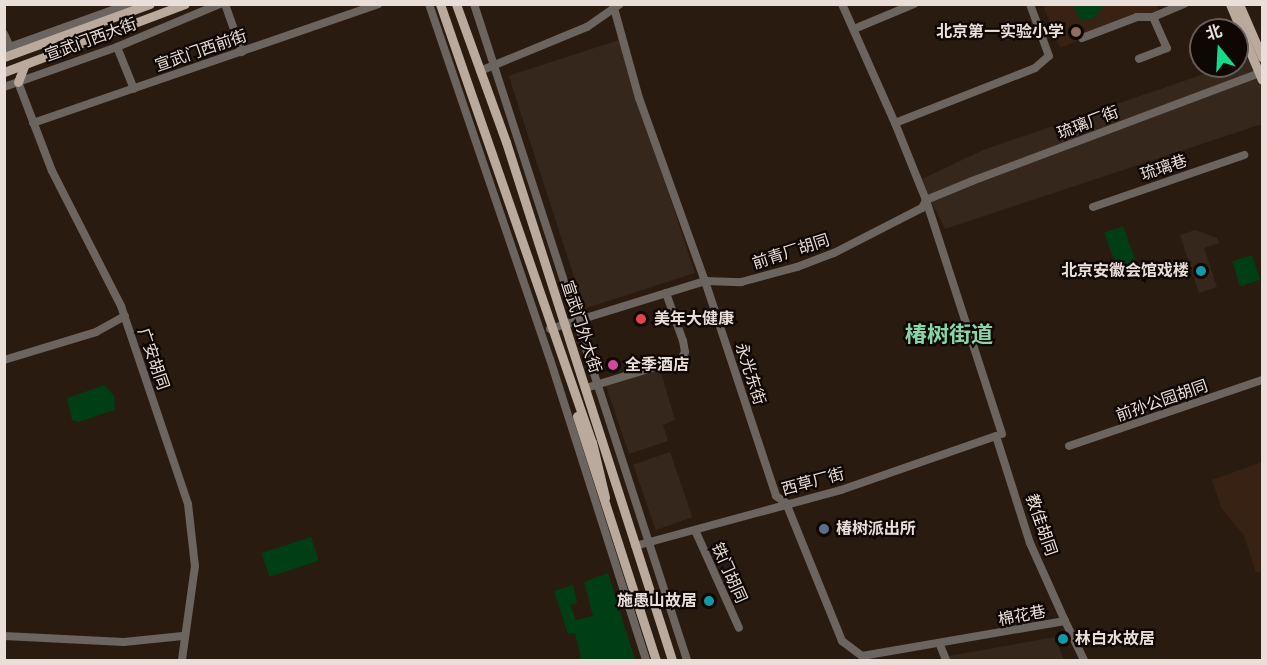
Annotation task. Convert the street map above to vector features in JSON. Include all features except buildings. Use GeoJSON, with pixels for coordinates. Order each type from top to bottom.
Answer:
{"type":"FeatureCollection","features":[{"type":"Feature","properties":{"kind":"main road","name":"宣武门西大街"},"geometry":{"type":"LineString","coordinates":[[8,52],[150,4]]}},
{"type":"Feature","properties":{"kind":"main road","name":"宣武门西大街"},"geometry":{"type":"LineString","coordinates":[[4,72],[185,4]]}},
{"type":"Feature","properties":{"kind":"main road","name":"宣武门外大街"},"geometry":{"type":"LineString","coordinates":[[440,4],[568,382],[592,442],[605,497],[656,660]]}},
{"type":"Feature","properties":{"kind":"main road","name":"宣武门外大街"},"geometry":{"type":"LineString","coordinates":[[456,4],[586,388],[672,660]]}},
{"type":"Feature","properties":{"kind":"main road"},"geometry":{"type":"LineString","coordinates":[[1230,4],[1261,77]]}},
{"type":"Feature","properties":{"kind":"main road"},"geometry":{"type":"LineString","coordinates":[[1239,4],[1263,57]]}},
{"type":"Feature","properties":{"kind":"main road"},"geometry":{"type":"LineString","coordinates":[[18,82],[25,64]]}},
{"type":"Feature","properties":{"kind":"street","name":"宣武门西大街"},"geometry":{"type":"LineString","coordinates":[[8,52],[129,4]]}},
{"type":"Feature","properties":{"kind":"street","name":"宣武门西大街"},"geometry":{"type":"LineString","coordinates":[[4,87],[117,47],[220,4]]}},
{"type":"Feature","properties":{"kind":"street"},"geometry":{"type":"LineString","coordinates":[[225,4],[242,52]]}},
{"type":"Feature","properties":{"kind":"street","name":"宣武门西前街"},"geometry":{"type":"LineString","coordinates":[[33,123],[378,4]]}},
{"type":"Feature","properties":{"kind":"street"},"geometry":{"type":"LineString","coordinates":[[429,4],[554,370],[646,660]]}},
{"type":"Feature","properties":{"kind":"street"},"geometry":{"type":"LineString","coordinates":[[474,4],[579,320],[687,660]]}},
{"type":"Feature","properties":{"kind":"street","name":"教佳胡同"},"geometry":{"type":"LineString","coordinates":[[842,4],[896,123],[926,200],[1030,543],[1065,621]]}},
{"type":"Feature","properties":{"kind":"street"},"geometry":{"type":"LineString","coordinates":[[854,29],[914,4]]}},
{"type":"Feature","properties":{"kind":"street"},"geometry":{"type":"LineString","coordinates":[[896,123],[1035,68],[1049,56],[1030,4]]}},
{"type":"Feature","properties":{"kind":"street"},"geometry":{"type":"LineString","coordinates":[[1082,38],[1137,17],[1153,18],[1184,4]]}},
{"type":"Feature","properties":{"kind":"street"},"geometry":{"type":"LineString","coordinates":[[480,71],[587,27],[617,6]]}},
{"type":"Feature","properties":{"kind":"street","name":"永光东街"},"geometry":{"type":"LineString","coordinates":[[617,6],[639,98],[705,281],[776,496],[786,503],[842,641],[862,656],[940,645]]}},
{"type":"Feature","properties":{"kind":"street"},"geometry":{"type":"LineString","coordinates":[[1139,59],[1167,48],[1153,18]]}},
{"type":"Feature","properties":{"kind":"street"},"geometry":{"type":"LineString","coordinates":[[4,34],[8,52]]}},
{"type":"Feature","properties":{"kind":"street"},"geometry":{"type":"LineString","coordinates":[[117,47],[134,89]]}},
{"type":"Feature","properties":{"kind":"street","name":"琉璃厂街"},"geometry":{"type":"LineString","coordinates":[[926,200],[1261,77]]}},
{"type":"Feature","properties":{"kind":"street","name":"广安胡同"},"geometry":{"type":"LineString","coordinates":[[18,82],[33,123],[124,316],[192,523],[195,566],[183,636],[182,660]]}},
{"type":"Feature","properties":{"kind":"street","name":"琉璃巷"},"geometry":{"type":"LineString","coordinates":[[1093,207],[1244,155]]}},
{"type":"Feature","properties":{"kind":"street","name":"前青厂胡同"},"geometry":{"type":"LineString","coordinates":[[550,329],[705,281],[741,282],[825,257],[922,208],[926,200]]}},
{"type":"Feature","properties":{"kind":"street"},"geometry":{"type":"LineString","coordinates":[[586,388],[681,359],[685,352],[683,341],[666,293]]}},
{"type":"Feature","properties":{"kind":"street"},"geometry":{"type":"LineString","coordinates":[[4,360],[96,332],[124,316]]}},
{"type":"Feature","properties":{"kind":"street","name":"前孙公园胡同"},"geometry":{"type":"LineString","coordinates":[[1069,446],[1263,380]]}},
{"type":"Feature","properties":{"kind":"street","name":"西草厂街"},"geometry":{"type":"LineString","coordinates":[[635,546],[786,503],[841,490],[999,435]]}},
{"type":"Feature","properties":{"kind":"street","name":"铁门胡同"},"geometry":{"type":"LineString","coordinates":[[695,530],[739,628]]}},
{"type":"Feature","properties":{"kind":"street","name":"棉花巷"},"geometry":{"type":"LineString","coordinates":[[940,645],[1065,621],[1084,660]]}},
{"type":"Feature","properties":{"kind":"street"},"geometry":{"type":"LineString","coordinates":[[4,636],[124,642],[183,636]]}},
{"type":"Feature","properties":{"kind":"street"},"geometry":{"type":"LineString","coordinates":[[940,645],[946,660]]}},
{"type":"Feature","properties":{"kind":"shaded area","name":"北京第一实验小学"},"geometry":{"type":"Polygon","coordinates":[[[1043,5],[1156,5],[1159,12],[1140,14],[1060,48],[1043,5]]]}},
{"type":"Feature","properties":{"kind":"shaded area"},"geometry":{"type":"Polygon","coordinates":[[[619,40],[695,273],[584,309],[509,76],[619,40]]]}},
{"type":"Feature","properties":{"kind":"shaded area"},"geometry":{"type":"Polygon","coordinates":[[[1262,54],[1262,124],[945,229],[927,193],[922,179],[983,150],[1192,78],[1249,78],[1249,58],[1262,54]]]}},
{"type":"Feature","properties":{"kind":"shaded area"},"geometry":{"type":"Polygon","coordinates":[[[1195,230],[1217,238],[1219,243],[1204,248],[1217,287],[1199,293],[1180,235],[1195,230]]]}},
{"type":"Feature","properties":{"kind":"shaded area"},"geometry":{"type":"Polygon","coordinates":[[[660,369],[675,420],[663,425],[668,441],[629,454],[606,386],[660,369]]]}},
{"type":"Feature","properties":{"kind":"shaded area"},"geometry":{"type":"Polygon","coordinates":[[[670,452],[692,517],[656,530],[633,465],[670,452]]]}},
{"type":"Feature","properties":{"kind":"shaded area"},"geometry":{"type":"Polygon","coordinates":[[[1262,462],[1262,571],[1256,573],[1244,535],[1222,509],[1212,480],[1262,462]]]}},
{"type":"Feature","properties":{"kind":"shaded area"},"geometry":{"type":"Polygon","coordinates":[[[1055,637],[1064,660],[950,660],[949,656],[1055,637]]]}},
{"type":"Feature","properties":{"kind":"green space"},"geometry":{"type":"Polygon","coordinates":[[[1073,5],[1102,5],[1103,7],[1093,19],[1081,21],[1073,5]]]}},
{"type":"Feature","properties":{"kind":"green space"},"geometry":{"type":"Polygon","coordinates":[[[1123,226],[1139,269],[1120,276],[1104,233],[1123,226]]]}},
{"type":"Feature","properties":{"kind":"green space"},"geometry":{"type":"Polygon","coordinates":[[[1252,255],[1260,280],[1240,286],[1232,261],[1252,255]]]}},
{"type":"Feature","properties":{"kind":"green space"},"geometry":{"type":"Polygon","coordinates":[[[105,385],[114,396],[115,410],[78,422],[72,420],[67,398],[105,385]]]}},
{"type":"Feature","properties":{"kind":"green space"},"geometry":{"type":"Polygon","coordinates":[[[311,537],[319,561],[269,577],[262,553],[311,537]]]}},
{"type":"Feature","properties":{"kind":"green space"},"geometry":{"type":"Polygon","coordinates":[[[608,573],[635,660],[574,660],[581,658],[575,633],[568,634],[554,591],[573,585],[577,603],[570,605],[576,620],[593,616],[584,582],[608,573]]]}},
{"type":"Feature","properties":{"kind":"place","name":"北京第一实验小学"},"geometry":{"type":"Point","coordinates":[1076,32]}},
{"type":"Feature","properties":{"kind":"place","name":"北京安徽会馆戏楼"},"geometry":{"type":"Point","coordinates":[1201,271]}},
{"type":"Feature","properties":{"kind":"place","name":"美年大健康"},"geometry":{"type":"Point","coordinates":[641,319]}},
{"type":"Feature","properties":{"kind":"place","name":"全季酒店"},"geometry":{"type":"Point","coordinates":[613,365]}},
{"type":"Feature","properties":{"kind":"place","name":"椿树派出所"},"geometry":{"type":"Point","coordinates":[824,529]}},
{"type":"Feature","properties":{"kind":"place","name":"施愚山故居"},"geometry":{"type":"Point","coordinates":[709,601]}},
{"type":"Feature","properties":{"kind":"place","name":"林白水故居"},"geometry":{"type":"Point","coordinates":[1063,639]}},
{"type":"Feature","properties":{"kind":"district","name":"椿树街道"},"geometry":{"type":"Point","coordinates":[949,335]}}]}
